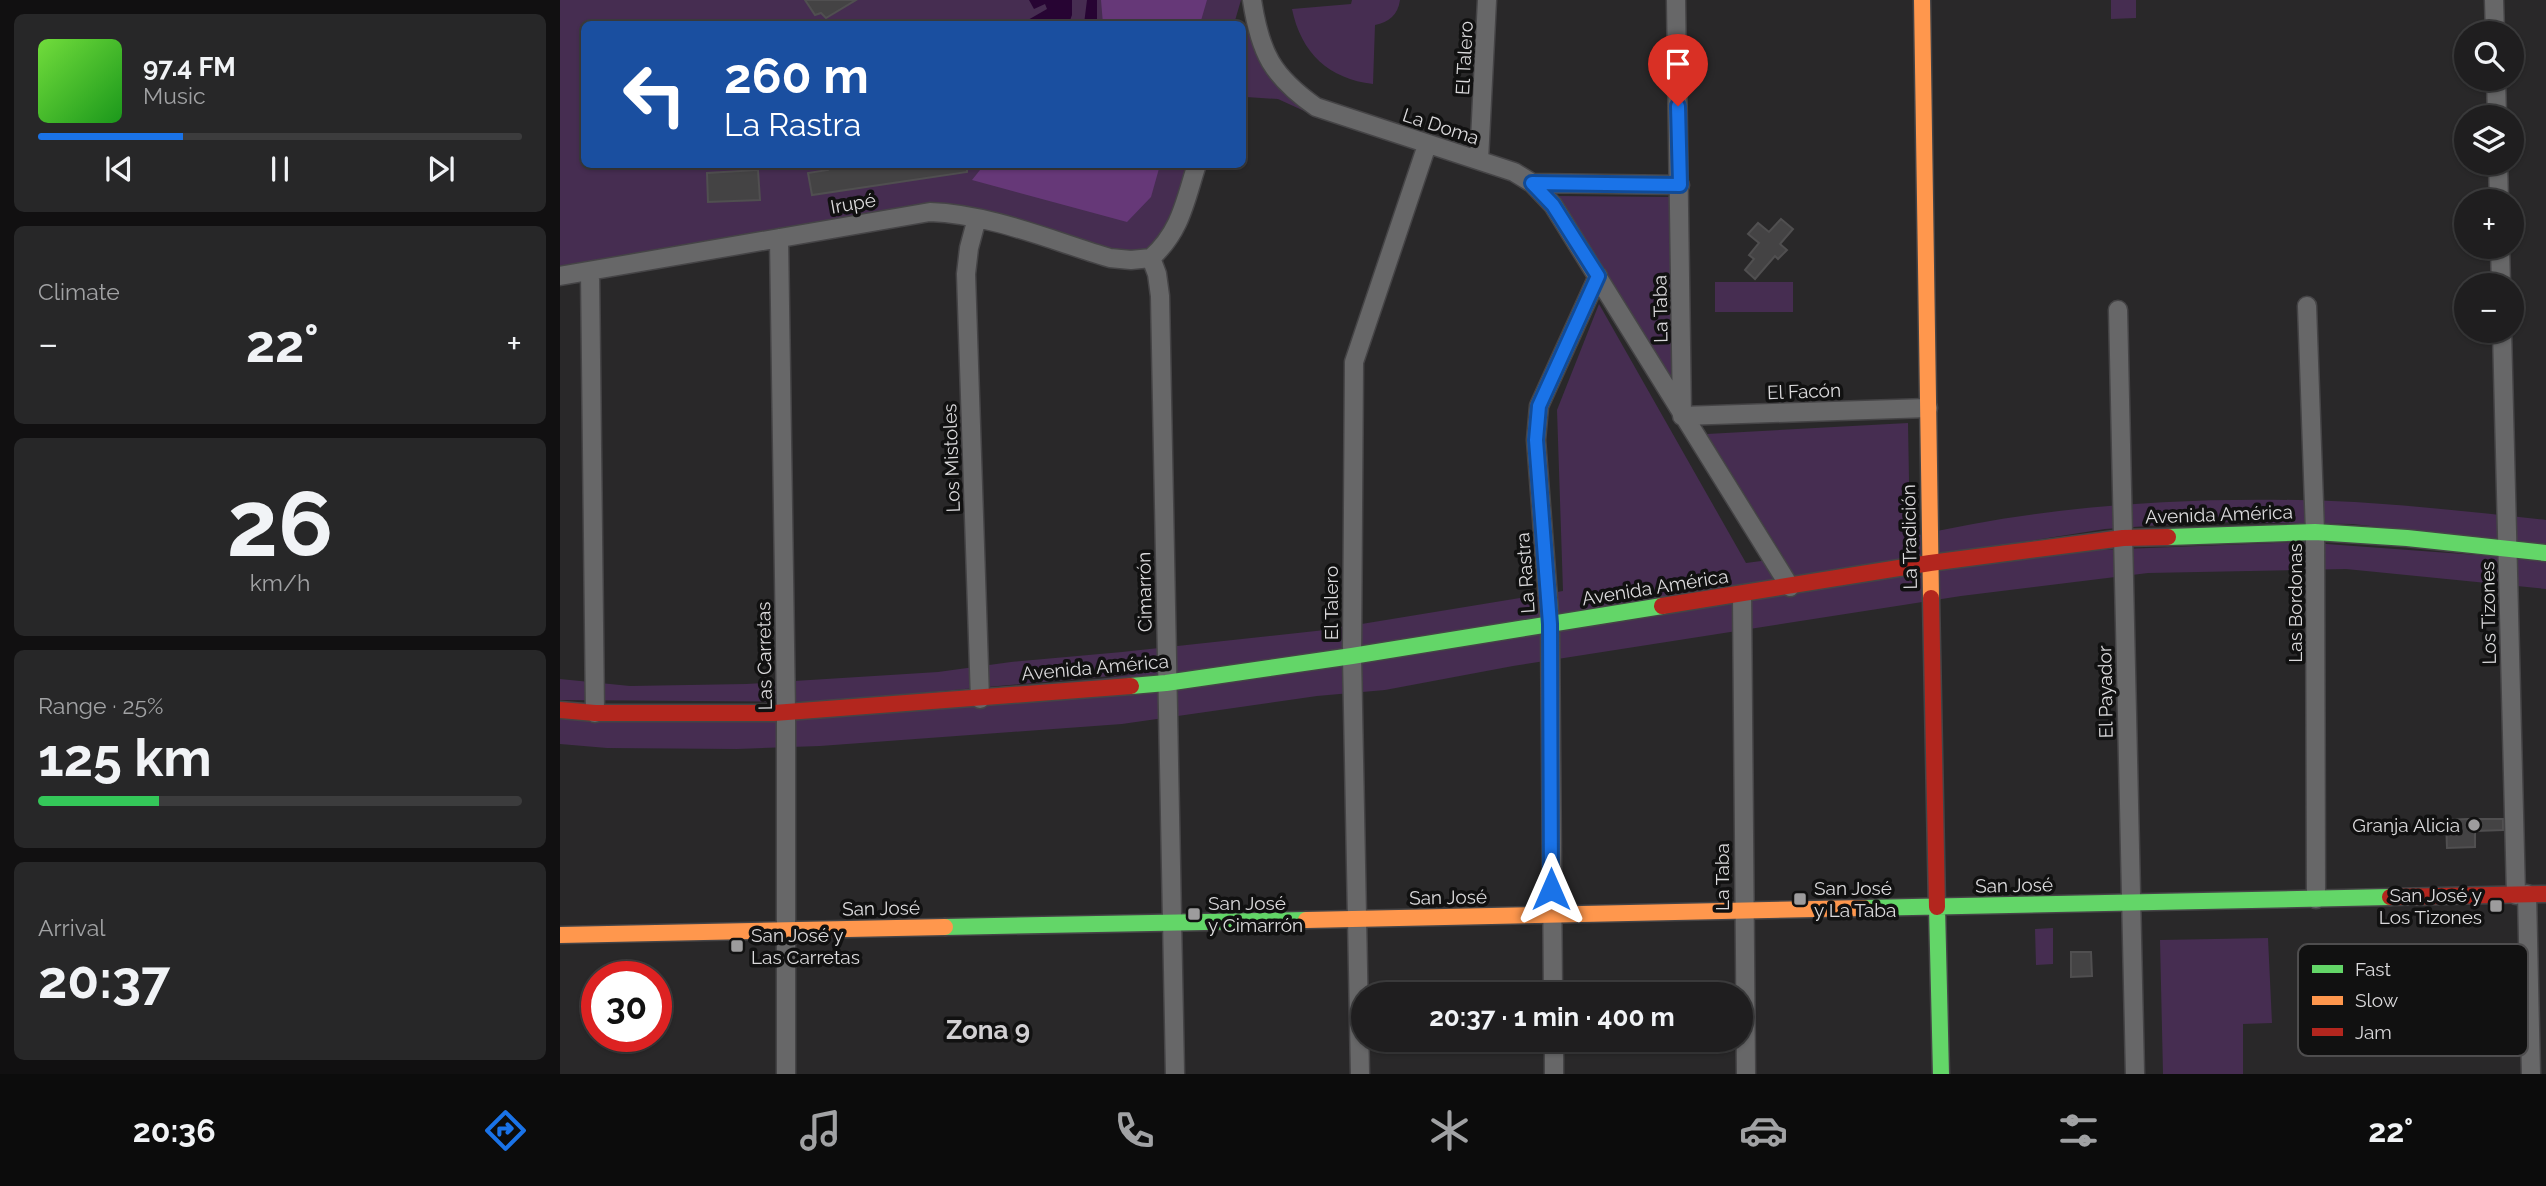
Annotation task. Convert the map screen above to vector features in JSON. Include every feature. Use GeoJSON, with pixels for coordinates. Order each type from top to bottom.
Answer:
{"type":"FeatureCollection","features":[{"type":"Feature","properties":{"kind":"street","name":"El Talero"},"geometry":{"type":"LineString","coordinates":[[1479,160],[1487,0]]}},
{"type":"Feature","properties":{"kind":"street","name":"La Taba"},"geometry":{"type":"LineString","coordinates":[[1676,0],[1682,416]]}},
{"type":"Feature","properties":{"kind":"street","name":"La Tradición"},"geometry":{"type":"LineString","coordinates":[[1922,0],[1941,1074]]}},
{"type":"Feature","properties":{"kind":"street"},"geometry":{"type":"LineString","coordinates":[[2494,0],[2495,21]]}},
{"type":"Feature","properties":{"kind":"street","name":"La Doma"},"geometry":{"type":"LineString","coordinates":[[1252,1],[1257,31],[1270,63],[1292,89],[1316,107],[1514,172],[1532,183],[1680,185]]}},
{"type":"Feature","properties":{"kind":"street"},"geometry":{"type":"LineString","coordinates":[[1243,21],[1252,1]]}},
{"type":"Feature","properties":{"kind":"street","name":"El Talero"},"geometry":{"type":"LineString","coordinates":[[1360,1074],[1352,656],[1354,362],[1427,145]]}},
{"type":"Feature","properties":{"kind":"street"},"geometry":{"type":"LineString","coordinates":[[1151,258],[1165,246],[1175,231],[1196,168]]}},
{"type":"Feature","properties":{"kind":"street"},"geometry":{"type":"LineString","coordinates":[[1532,183],[1553,205],[1790,587]]}},
{"type":"Feature","properties":{"kind":"street","name":"Irupé"},"geometry":{"type":"LineString","coordinates":[[560,276],[911,214],[951,213],[977,218],[1110,258],[1151,258]]}},
{"type":"Feature","properties":{"kind":"street","name":"Los Mistoles"},"geometry":{"type":"LineString","coordinates":[[977,218],[966,274],[980,699]]}},
{"type":"Feature","properties":{"kind":"street","name":"Las Carretas"},"geometry":{"type":"LineString","coordinates":[[779,238],[786,712],[786,1074]]}},
{"type":"Feature","properties":{"kind":"street","name":"Cimarrón"},"geometry":{"type":"LineString","coordinates":[[1151,258],[1157,274],[1160,296],[1175,1074]]}},
{"type":"Feature","properties":{"kind":"street"},"geometry":{"type":"LineString","coordinates":[[590,271],[595,713]]}},
{"type":"Feature","properties":{"kind":"street","name":"La Rastra"},"geometry":{"type":"LineString","coordinates":[[1553,982],[1550,624],[1536,440],[1539,406],[1598,276]]}},
{"type":"Feature","properties":{"kind":"street","name":"Las Bordonas"},"geometry":{"type":"LineString","coordinates":[[2307,306],[2315,532],[2316,899]]}},
{"type":"Feature","properties":{"kind":"street","name":"El Payador"},"geometry":{"type":"LineString","coordinates":[[2118,310],[2135,1074]]}},
{"type":"Feature","properties":{"kind":"street","name":"Los Tizones"},"geometry":{"type":"LineString","coordinates":[[2502,343],[2507,547],[2524,944]]}},
{"type":"Feature","properties":{"kind":"street","name":"El Facón"},"geometry":{"type":"LineString","coordinates":[[1682,416],[1928,408]]}},
{"type":"Feature","properties":{"kind":"street","name":"Avenida América"},"geometry":{"type":"LineString","coordinates":[[560,710],[595,713],[786,712],[1166,683],[1742,595],[1930,563],[2123,538],[2315,532],[2507,547],[2546,553]]}},
{"type":"Feature","properties":{"kind":"street","name":"La Taba"},"geometry":{"type":"LineString","coordinates":[[1742,595],[1746,1074]]}},
{"type":"Feature","properties":{"kind":"street","name":"San José"},"geometry":{"type":"LineString","coordinates":[[560,935],[2546,894]]}},
{"type":"Feature","properties":{"kind":"street","name":"Los Tizones"},"geometry":{"type":"LineString","coordinates":[[2528,1014],[2531,1074]]}},
{"type":"Feature","properties":{"kind":"street"},"geometry":{"type":"LineString","coordinates":[[1553,1052],[1554,1074]]}},
{"type":"Feature","properties":{"kind":"shaded area"},"geometry":{"type":"Polygon","coordinates":[[[560,0],[1241,0],[1235,21],[581,21],[581,168],[1188,168],[1171,221],[1165,231],[1149,248],[1128,254],[970,208],[560,268],[560,0]]]}},
{"type":"Feature","properties":{"kind":"shaded area"},"geometry":{"type":"Polygon","coordinates":[[[1029,0],[1072,0],[1070,21],[1026,21],[1047,9],[1045,4],[1034,9],[1029,0]]]}},
{"type":"Feature","properties":{"kind":"shaded area"},"geometry":{"type":"Polygon","coordinates":[[[1087,0],[1097,0],[1097,21],[1084,21],[1087,0]]]}},
{"type":"Feature","properties":{"kind":"shaded area"},"geometry":{"type":"Polygon","coordinates":[[[1101,0],[1207,0],[1201,21],[1103,21],[1101,0]]]}},
{"type":"Feature","properties":{"kind":"shaded area"},"geometry":{"type":"Polygon","coordinates":[[[1352,0],[1400,0],[1392,17],[1375,25],[1373,84],[1343,76],[1319,61],[1302,39],[1292,9],[1351,4],[1352,0]]]}},
{"type":"Feature","properties":{"kind":"shaded area"},"geometry":{"type":"Polygon","coordinates":[[[2111,0],[2136,0],[2136,18],[2111,19],[2111,0]]]}},
{"type":"Feature","properties":{"kind":"shaded area"},"geometry":{"type":"Polygon","coordinates":[[[1247,25],[1252,27],[1313,115],[1278,99],[1246,97],[1247,25]]]}},
{"type":"Feature","properties":{"kind":"shaded area"},"geometry":{"type":"Polygon","coordinates":[[[1159,168],[1151,197],[1127,222],[972,180],[980,170],[1159,168]]]}},
{"type":"Feature","properties":{"kind":"shaded area"},"geometry":{"type":"Polygon","coordinates":[[[1559,196],[1671,197],[1671,380],[1559,196]]]}},
{"type":"Feature","properties":{"kind":"shaded area"},"geometry":{"type":"Polygon","coordinates":[[[1715,282],[1793,282],[1793,312],[1715,312],[1715,282]]]}},
{"type":"Feature","properties":{"kind":"shaded area"},"geometry":{"type":"Polygon","coordinates":[[[1599,304],[1746,563],[1784,558],[1707,434],[1908,423],[1910,537],[1965,525],[2075,509],[2187,501],[2299,500],[2355,502],[2546,520],[2546,545],[2352,524],[2204,522],[2105,529],[1257,663],[820,702],[560,700],[560,679],[630,686],[746,684],[938,672],[1325,630],[1563,591],[1557,410],[1599,304]]]}},
{"type":"Feature","properties":{"kind":"shaded area"},"geometry":{"type":"Polygon","coordinates":[[[2299,542],[2546,560],[2546,589],[2346,569],[2148,573],[1961,596],[1513,666],[1385,690],[1317,696],[1122,724],[820,746],[737,749],[607,748],[560,744],[560,717],[773,721],[2098,550],[2299,542]]]}},
{"type":"Feature","properties":{"kind":"shaded area"},"geometry":{"type":"Polygon","coordinates":[[[2053,928],[2053,964],[2036,965],[2035,929],[2053,928]]]}},
{"type":"Feature","properties":{"kind":"shaded area"},"geometry":{"type":"Polygon","coordinates":[[[2268,938],[2272,1023],[2243,1024],[2243,1074],[2163,1074],[2160,940],[2268,938]]]}},
{"type":"Feature","properties":{"kind":"building"},"geometry":{"type":"Polygon","coordinates":[[[805,0],[856,0],[826,18],[821,13],[815,15],[805,0]]]}},
{"type":"Feature","properties":{"kind":"building"},"geometry":{"type":"Polygon","coordinates":[[[967,168],[967,172],[812,195],[808,173],[828,170],[967,168]]]}},
{"type":"Feature","properties":{"kind":"building"},"geometry":{"type":"Polygon","coordinates":[[[758,170],[760,200],[708,202],[707,173],[758,170]]]}},
{"type":"Feature","properties":{"kind":"building"},"geometry":{"type":"Polygon","coordinates":[[[1781,219],[1793,229],[1780,244],[1787,250],[1778,259],[1775,256],[1755,279],[1745,270],[1754,259],[1749,255],[1759,243],[1748,234],[1758,223],[1769,232],[1781,219]]]}},
{"type":"Feature","properties":{"kind":"building"},"geometry":{"type":"Polygon","coordinates":[[[2503,819],[2503,830],[2475,831],[2475,847],[2447,848],[2446,820],[2503,819]]]}},
{"type":"Feature","properties":{"kind":"building"},"geometry":{"type":"Polygon","coordinates":[[[2071,952],[2091,952],[2092,976],[2071,977],[2071,952]]]}},
{"type":"Feature","properties":{"kind":"traffic: fast"},"geometry":{"type":"LineString","coordinates":[[2168,537],[2315,532],[2407,538],[2546,553]]}},
{"type":"Feature","properties":{"kind":"traffic: fast"},"geometry":{"type":"LineString","coordinates":[[1131,686],[1352,656],[1662,606]]}},
{"type":"Feature","properties":{"kind":"traffic: fast"},"geometry":{"type":"LineString","coordinates":[[1864,908],[2390,897]]}},
{"type":"Feature","properties":{"kind":"traffic: fast"},"geometry":{"type":"LineString","coordinates":[[1937,907],[1941,1074]]}},
{"type":"Feature","properties":{"kind":"traffic: fast"},"geometry":{"type":"LineString","coordinates":[[945,927],[1306,920]]}},
{"type":"Feature","properties":{"kind":"traffic: slow"},"geometry":{"type":"LineString","coordinates":[[1922,0],[1931,598]]}},
{"type":"Feature","properties":{"kind":"traffic: slow"},"geometry":{"type":"LineString","coordinates":[[1306,920],[1864,908]]}},
{"type":"Feature","properties":{"kind":"traffic: slow"},"geometry":{"type":"LineString","coordinates":[[560,935],[945,927]]}},
{"type":"Feature","properties":{"kind":"traffic: jam"},"geometry":{"type":"LineString","coordinates":[[1662,606],[1930,563],[2123,538],[2168,537]]}},
{"type":"Feature","properties":{"kind":"traffic: jam"},"geometry":{"type":"LineString","coordinates":[[1931,598],[1937,907]]}},
{"type":"Feature","properties":{"kind":"traffic: jam"},"geometry":{"type":"LineString","coordinates":[[560,710],[595,713],[774,713],[1131,686]]}},
{"type":"Feature","properties":{"kind":"traffic: jam"},"geometry":{"type":"LineString","coordinates":[[2390,897],[2546,894]]}},
{"type":"Feature","properties":{"kind":"place","name":"Granja Alicia"},"geometry":{"type":"Point","coordinates":[2474,825]}},
{"type":"Feature","properties":{"kind":"place","name":"San José y La Taba"},"geometry":{"type":"Point","coordinates":[1800,899]}},
{"type":"Feature","properties":{"kind":"place","name":"San José y Los Tizones"},"geometry":{"type":"Point","coordinates":[2496,906]}},
{"type":"Feature","properties":{"kind":"place","name":"San José y Cimarrón"},"geometry":{"type":"Point","coordinates":[1194,914]}},
{"type":"Feature","properties":{"kind":"place","name":"San José y Las Carretas"},"geometry":{"type":"Point","coordinates":[737,946]}},
{"type":"Feature","properties":{"kind":"district","name":"Zona 9"},"geometry":{"type":"Point","coordinates":[988,1030]}},
{"type":"Feature","properties":{"kind":"route"},"geometry":{"type":"LineString","coordinates":[[1551,889],[1550,624],[1536,440],[1539,406],[1598,276],[1553,205],[1532,183],[1680,185],[1678,106]]}}]}
